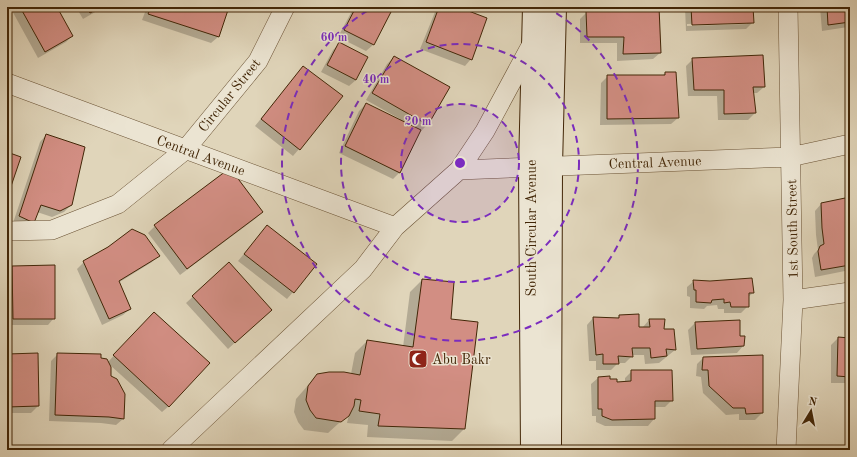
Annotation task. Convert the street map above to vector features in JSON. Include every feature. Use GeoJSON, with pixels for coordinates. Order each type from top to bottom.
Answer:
{"type":"FeatureCollection","features":[{"type":"Feature","properties":{"kind":"main road","name":"South Circular Avenue"},"geometry":{"type":"LineString","coordinates":[[534,7],[533,42],[541,167],[550,450]]}},
{"type":"Feature","properties":{"kind":"main road","name":"South Circular Avenue"},"geometry":{"type":"LineString","coordinates":[[532,450],[541,167],[555,7]]}},
{"type":"Feature","properties":{"kind":"street","name":"Circular Street"},"geometry":{"type":"LineString","coordinates":[[7,231],[52,230],[118,204],[185,150],[258,61],[285,7]]}},
{"type":"Feature","properties":{"kind":"street","name":"1st South Street"},"geometry":{"type":"LineString","coordinates":[[786,450],[793,300],[788,7]]}},
{"type":"Feature","properties":{"kind":"street"},"geometry":{"type":"LineString","coordinates":[[171,450],[363,269],[395,227],[459,170],[485,131],[533,42]]}},
{"type":"Feature","properties":{"kind":"street","name":"Central Avenue"},"geometry":{"type":"LineString","coordinates":[[7,83],[395,227]]}},
{"type":"Feature","properties":{"kind":"street","name":"Central Avenue"},"geometry":{"type":"LineString","coordinates":[[459,170],[790,157],[850,144]]}},
{"type":"Feature","properties":{"kind":"street"},"geometry":{"type":"LineString","coordinates":[[793,300],[850,292]]}},
{"type":"Feature","properties":{"kind":"building"},"geometry":{"type":"Polygon","coordinates":[[[20,7],[57,7],[73,36],[45,52],[20,7]]]}},
{"type":"Feature","properties":{"kind":"building"},"geometry":{"type":"Polygon","coordinates":[[[86,7],[101,7],[90,13],[86,7]]]}},
{"type":"Feature","properties":{"kind":"building"},"geometry":{"type":"Polygon","coordinates":[[[151,7],[229,7],[219,37],[148,14],[151,7]]]}},
{"type":"Feature","properties":{"kind":"building"},"geometry":{"type":"Polygon","coordinates":[[[356,7],[387,7],[392,10],[374,45],[344,30],[356,7]]]}},
{"type":"Feature","properties":{"kind":"building"},"geometry":{"type":"Polygon","coordinates":[[[439,7],[458,7],[487,18],[472,60],[426,42],[439,7]]]}},
{"type":"Feature","properties":{"kind":"building"},"geometry":{"type":"Polygon","coordinates":[[[659,7],[661,53],[623,54],[624,37],[587,37],[586,11],[659,7]]]}},
{"type":"Feature","properties":{"kind":"building"},"geometry":{"type":"Polygon","coordinates":[[[691,7],[753,7],[754,23],[692,25],[691,7]]]}},
{"type":"Feature","properties":{"kind":"building"},"geometry":{"type":"Polygon","coordinates":[[[827,7],[850,7],[850,22],[828,25],[827,7]]]}},
{"type":"Feature","properties":{"kind":"building"},"geometry":{"type":"Polygon","coordinates":[[[339,42],[368,57],[356,80],[327,65],[339,42]]]}},
{"type":"Feature","properties":{"kind":"building"},"geometry":{"type":"Polygon","coordinates":[[[763,55],[765,87],[753,87],[756,113],[724,114],[724,90],[694,90],[692,58],[763,55]]]}},
{"type":"Feature","properties":{"kind":"building"},"geometry":{"type":"Polygon","coordinates":[[[394,56],[450,87],[428,125],[372,93],[394,56]]]}},
{"type":"Feature","properties":{"kind":"building"},"geometry":{"type":"Polygon","coordinates":[[[303,66],[343,96],[300,150],[261,119],[303,66]]]}},
{"type":"Feature","properties":{"kind":"building"},"geometry":{"type":"Polygon","coordinates":[[[665,72],[676,72],[679,118],[607,119],[607,75],[665,75],[665,72]]]}},
{"type":"Feature","properties":{"kind":"building"},"geometry":{"type":"Polygon","coordinates":[[[366,103],[421,130],[400,173],[345,146],[366,103]]]}},
{"type":"Feature","properties":{"kind":"building"},"geometry":{"type":"Polygon","coordinates":[[[46,134],[85,147],[72,205],[60,211],[41,205],[34,223],[19,216],[46,134]]]}},
{"type":"Feature","properties":{"kind":"building"},"geometry":{"type":"Polygon","coordinates":[[[7,152],[21,157],[7,198],[7,152]]]}},
{"type":"Feature","properties":{"kind":"building"},"geometry":{"type":"Polygon","coordinates":[[[230,168],[263,212],[187,269],[154,225],[230,168]]]}},
{"type":"Feature","properties":{"kind":"building"},"geometry":{"type":"Polygon","coordinates":[[[850,197],[850,265],[821,270],[818,251],[820,246],[824,244],[821,203],[850,197]]]}},
{"type":"Feature","properties":{"kind":"building"},"geometry":{"type":"Polygon","coordinates":[[[267,225],[317,264],[294,293],[244,254],[267,225]]]}},
{"type":"Feature","properties":{"kind":"building"},"geometry":{"type":"Polygon","coordinates":[[[132,229],[145,235],[160,256],[119,281],[131,309],[109,319],[83,261],[108,247],[132,229]]]}},
{"type":"Feature","properties":{"kind":"building"},"geometry":{"type":"Polygon","coordinates":[[[229,262],[272,310],[235,343],[192,296],[229,262]]]}},
{"type":"Feature","properties":{"kind":"building"},"geometry":{"type":"Polygon","coordinates":[[[55,265],[55,319],[13,319],[12,266],[55,265]]]}},
{"type":"Feature","properties":{"kind":"building"},"geometry":{"type":"Polygon","coordinates":[[[752,278],[754,293],[749,293],[749,307],[731,307],[730,302],[724,303],[724,299],[712,300],[711,303],[696,302],[696,290],[694,290],[693,280],[710,281],[752,278]]]}},
{"type":"Feature","properties":{"kind":"building","name":"Abu Bakr"},"geometry":{"type":"Polygon","coordinates":[[[422,279],[454,282],[451,319],[478,322],[465,429],[378,426],[380,414],[359,411],[361,400],[355,399],[354,406],[349,416],[341,422],[316,418],[310,410],[306,400],[308,386],[317,374],[344,372],[360,375],[367,340],[413,347],[422,279]]]}},
{"type":"Feature","properties":{"kind":"building"},"geometry":{"type":"Polygon","coordinates":[[[154,312],[210,363],[169,407],[113,355],[154,312]]]}},
{"type":"Feature","properties":{"kind":"building"},"geometry":{"type":"Polygon","coordinates":[[[639,314],[639,327],[650,327],[649,319],[665,319],[664,329],[674,329],[676,350],[666,349],[667,356],[651,358],[650,348],[632,348],[633,357],[618,356],[619,364],[603,364],[603,354],[596,355],[593,317],[619,318],[619,315],[639,314]]]}},
{"type":"Feature","properties":{"kind":"building"},"geometry":{"type":"Polygon","coordinates":[[[740,320],[740,336],[745,336],[744,346],[697,349],[695,322],[740,320]]]}},
{"type":"Feature","properties":{"kind":"building"},"geometry":{"type":"Polygon","coordinates":[[[838,337],[850,338],[850,377],[837,376],[838,337]]]}},
{"type":"Feature","properties":{"kind":"building"},"geometry":{"type":"Polygon","coordinates":[[[38,353],[39,406],[7,407],[7,354],[38,353]]]}},
{"type":"Feature","properties":{"kind":"building"},"geometry":{"type":"Polygon","coordinates":[[[57,353],[101,354],[101,358],[107,359],[111,367],[111,376],[117,379],[125,394],[124,419],[55,415],[57,353]]]}},
{"type":"Feature","properties":{"kind":"building"},"geometry":{"type":"Polygon","coordinates":[[[763,355],[763,413],[746,414],[745,408],[733,408],[709,386],[708,370],[702,370],[703,357],[763,355]]]}},
{"type":"Feature","properties":{"kind":"building"},"geometry":{"type":"Polygon","coordinates":[[[631,370],[672,370],[673,401],[655,401],[655,419],[612,420],[602,416],[602,409],[598,409],[598,377],[610,376],[610,379],[617,379],[617,382],[631,381],[631,370]]]}},
{"type":"Feature","properties":{"kind":"place","name":"Abu Bakr"},"geometry":{"type":"Point","coordinates":[418,359]}}]}
